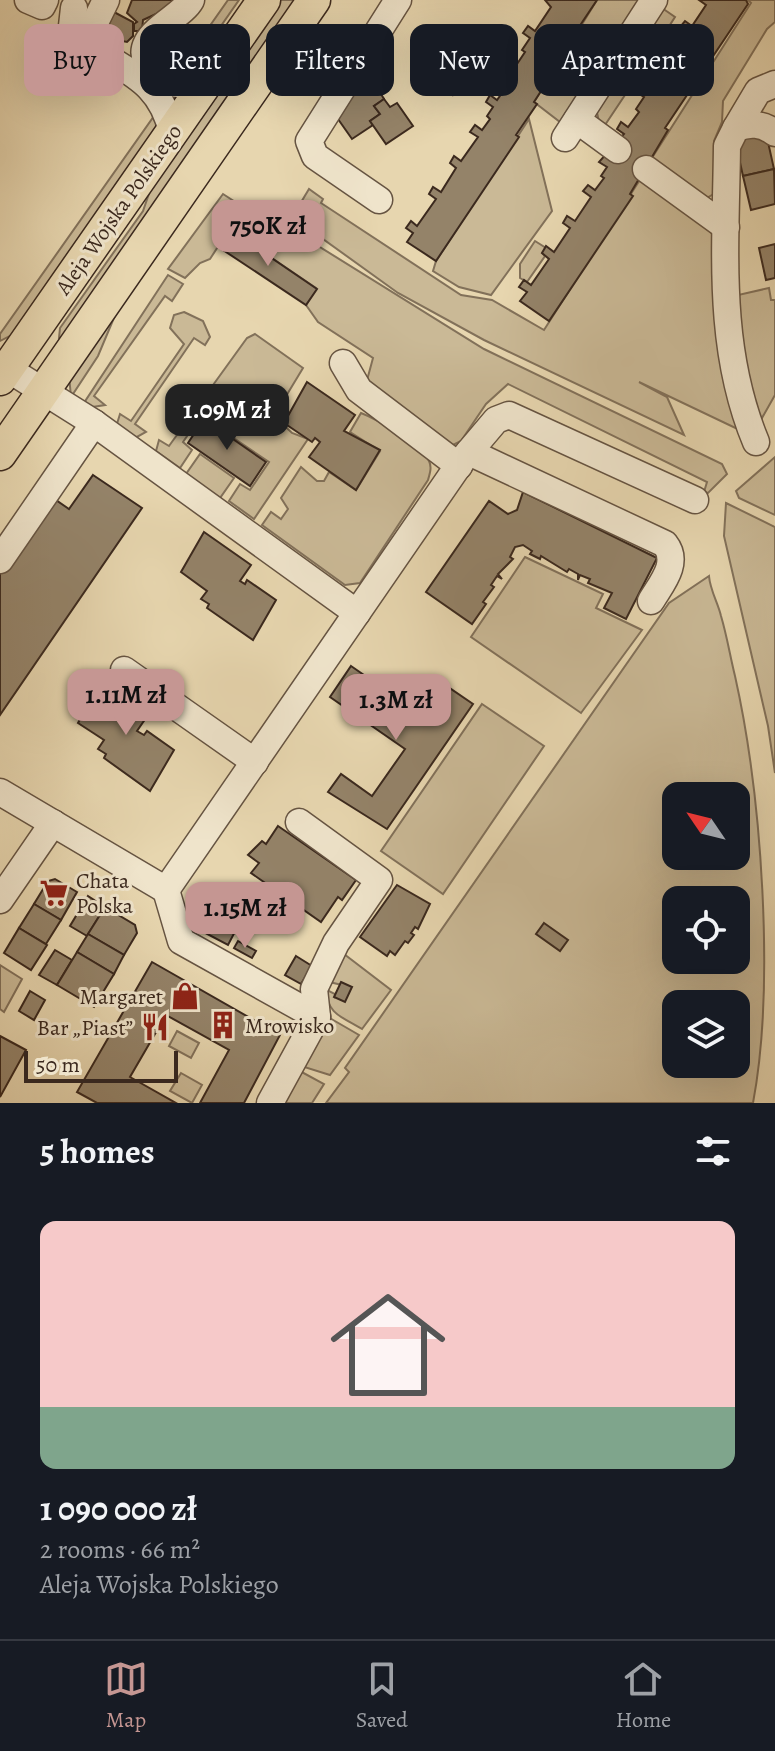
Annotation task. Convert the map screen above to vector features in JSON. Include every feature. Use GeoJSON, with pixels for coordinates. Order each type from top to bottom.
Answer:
{"type":"FeatureCollection","features":[{"type":"Feature","properties":{"kind":"main road","name":"Aleja Wojska Polskiego"},"geometry":{"type":"LineString","coordinates":[[247,24],[264,0]]}},
{"type":"Feature","properties":{"kind":"main road","name":"Aleja Wojska Polskiego"},"geometry":{"type":"LineString","coordinates":[[0,454],[314,0]]}},
{"type":"Feature","properties":{"kind":"main road","name":"Aleja Wojska Polskiego"},"geometry":{"type":"LineString","coordinates":[[3,370],[197,96]]}},
{"type":"Feature","properties":{"kind":"street"},"geometry":{"type":"LineString","coordinates":[[28,0],[42,6],[45,0]]}},
{"type":"Feature","properties":{"kind":"street"},"geometry":{"type":"LineString","coordinates":[[94,24],[106,0]]}},
{"type":"Feature","properties":{"kind":"street"},"geometry":{"type":"LineString","coordinates":[[161,24],[187,8],[191,0]]}},
{"type":"Feature","properties":{"kind":"street"},"geometry":{"type":"LineString","coordinates":[[379,200],[315,156],[309,141],[398,0]]}},
{"type":"Feature","properties":{"kind":"street"},"geometry":{"type":"LineString","coordinates":[[618,150],[571,129],[654,0]]}},
{"type":"Feature","properties":{"kind":"street"},"geometry":{"type":"LineString","coordinates":[[72,24],[74,8]]}},
{"type":"Feature","properties":{"kind":"street"},"geometry":{"type":"LineString","coordinates":[[124,67],[146,81],[167,110],[172,132]]}},
{"type":"Feature","properties":{"kind":"street"},"geometry":{"type":"LineString","coordinates":[[756,442],[744,412],[731,353],[724,295],[727,146],[758,91],[775,84]]}},
{"type":"Feature","properties":{"kind":"street"},"geometry":{"type":"LineString","coordinates":[[736,128],[747,124],[766,126],[775,133]]}},
{"type":"Feature","properties":{"kind":"street"},"geometry":{"type":"LineString","coordinates":[[646,169],[726,227]]}},
{"type":"Feature","properties":{"kind":"street"},"geometry":{"type":"LineString","coordinates":[[343,363],[359,390],[464,459],[665,544],[670,551],[671,567],[651,601]]}},
{"type":"Feature","properties":{"kind":"street"},"geometry":{"type":"LineString","coordinates":[[3,370],[44,390],[94,423],[357,613]]}},
{"type":"Feature","properties":{"kind":"street"},"geometry":{"type":"LineString","coordinates":[[166,890],[464,459],[496,420],[509,415],[695,500]]}},
{"type":"Feature","properties":{"kind":"street"},"geometry":{"type":"LineString","coordinates":[[0,560],[94,423]]}},
{"type":"Feature","properties":{"kind":"street"},"geometry":{"type":"LineString","coordinates":[[124,670],[255,762]]}},
{"type":"Feature","properties":{"kind":"street"},"geometry":{"type":"LineString","coordinates":[[0,792],[166,890],[181,941],[317,1017]]}},
{"type":"Feature","properties":{"kind":"street"},"geometry":{"type":"LineString","coordinates":[[270,1103],[317,1017],[314,989],[336,943],[379,880],[299,822]]}},
{"type":"Feature","properties":{"kind":"street"},"geometry":{"type":"LineString","coordinates":[[0,900],[53,823]]}},
{"type":"Feature","properties":{"kind":"shaded area"},"geometry":{"type":"Polygon","coordinates":[[[228,0],[239,0],[222,24],[211,24],[228,0]]]}},
{"type":"Feature","properties":{"kind":"shaded area"},"geometry":{"type":"Polygon","coordinates":[[[278,0],[299,0],[282,24],[266,24],[266,47],[250,70],[250,41],[278,0]]]}},
{"type":"Feature","properties":{"kind":"shaded area"},"geometry":{"type":"Polygon","coordinates":[[[597,0],[640,0],[624,24],[582,24],[597,0]]]}},
{"type":"Feature","properties":{"kind":"shaded area"},"geometry":{"type":"Polygon","coordinates":[[[748,0],[775,0],[775,22],[767,29],[723,101],[722,122],[714,141],[720,163],[719,191],[703,200],[650,161],[692,96],[714,96],[714,61],[751,3],[748,0]]]}},
{"type":"Feature","properties":{"kind":"shaded area"},"geometry":{"type":"Polygon","coordinates":[[[662,8],[675,17],[670,24],[652,24],[662,8]]]}},
{"type":"Feature","properties":{"kind":"shaded area"},"geometry":{"type":"Polygon","coordinates":[[[212,96],[232,96],[63,339],[59,338],[60,328],[143,211],[153,182],[212,96]]]}},
{"type":"Feature","properties":{"kind":"shaded area"},"geometry":{"type":"Polygon","coordinates":[[[538,96],[577,96],[560,122],[534,102],[538,96]]]}},
{"type":"Feature","properties":{"kind":"shaded area"},"geometry":{"type":"Polygon","coordinates":[[[603,96],[624,96],[601,131],[596,108],[603,96]]]}},
{"type":"Feature","properties":{"kind":"shaded area"},"geometry":{"type":"Polygon","coordinates":[[[159,109],[160,129],[16,333],[0,341],[0,334],[159,109]]]}},
{"type":"Feature","properties":{"kind":"shaded area"},"geometry":{"type":"Polygon","coordinates":[[[529,119],[552,211],[491,295],[459,287],[433,271],[436,261],[529,119]]]}},
{"type":"Feature","properties":{"kind":"shaded area"},"geometry":{"type":"Polygon","coordinates":[[[643,175],[712,229],[748,434],[639,382],[667,397],[684,435],[484,340],[398,293],[298,221],[294,214],[309,189],[323,199],[321,203],[461,295],[492,300],[544,330],[643,175]]]}},
{"type":"Feature","properties":{"kind":"shaded area"},"geometry":{"type":"Polygon","coordinates":[[[223,194],[274,227],[286,226],[484,349],[722,464],[727,474],[708,493],[704,492],[707,482],[508,384],[486,404],[461,441],[451,446],[366,384],[373,358],[318,322],[306,305],[316,288],[232,231],[234,228],[230,228],[210,259],[200,263],[185,278],[168,269],[223,194]]]}},
{"type":"Feature","properties":{"kind":"shaded area"},"geometry":{"type":"Polygon","coordinates":[[[535,241],[546,248],[542,253],[545,256],[527,282],[520,278],[520,264],[535,241]]]}},
{"type":"Feature","properties":{"kind":"shaded area"},"geometry":{"type":"Polygon","coordinates":[[[168,275],[183,284],[172,301],[165,296],[94,396],[105,405],[80,409],[168,275]]]}},
{"type":"Feature","properties":{"kind":"shaded area"},"geometry":{"type":"Polygon","coordinates":[[[769,288],[771,300],[775,300],[775,395],[754,432],[730,322],[738,295],[769,288]]]}},
{"type":"Feature","properties":{"kind":"shaded area"},"geometry":{"type":"Polygon","coordinates":[[[184,312],[203,321],[210,337],[205,345],[194,338],[135,424],[146,432],[135,438],[116,427],[120,414],[131,421],[184,344],[170,328],[174,315],[184,312]]]}},
{"type":"Feature","properties":{"kind":"shaded area"},"geometry":{"type":"Polygon","coordinates":[[[116,313],[98,356],[71,397],[69,375],[116,313]]]}},
{"type":"Feature","properties":{"kind":"shaded area"},"geometry":{"type":"Polygon","coordinates":[[[255,334],[303,368],[274,416],[292,433],[308,439],[254,519],[229,501],[240,484],[250,490],[269,462],[201,416],[183,442],[192,450],[180,468],[156,451],[159,440],[169,446],[247,338],[255,334]]]}},
{"type":"Feature","properties":{"kind":"shaded area"},"geometry":{"type":"Polygon","coordinates":[[[361,413],[418,448],[429,461],[430,470],[428,480],[360,583],[345,585],[262,525],[271,512],[281,519],[288,509],[281,498],[301,467],[317,481],[324,481],[329,472],[356,490],[380,451],[350,432],[361,413]]]}},
{"type":"Feature","properties":{"kind":"shaded area"},"geometry":{"type":"Polygon","coordinates":[[[200,454],[234,478],[220,498],[186,474],[200,454]]]}},
{"type":"Feature","properties":{"kind":"shaded area"},"geometry":{"type":"Polygon","coordinates":[[[775,457],[775,515],[739,498],[736,491],[775,457]]]}},
{"type":"Feature","properties":{"kind":"shaded area"},"geometry":{"type":"Polygon","coordinates":[[[726,503],[775,527],[775,773],[768,726],[724,536],[726,503]]]}},
{"type":"Feature","properties":{"kind":"shaded area"},"geometry":{"type":"Polygon","coordinates":[[[525,557],[603,594],[596,608],[642,630],[581,713],[471,637],[525,557]]]}},
{"type":"Feature","properties":{"kind":"shaded area"},"geometry":{"type":"Polygon","coordinates":[[[709,576],[735,676],[758,833],[764,948],[763,1004],[753,1103],[326,1103],[349,1072],[345,1068],[669,603],[709,576]]]}},
{"type":"Feature","properties":{"kind":"shaded area"},"geometry":{"type":"Polygon","coordinates":[[[482,704],[544,746],[443,894],[381,851],[482,704]]]}},
{"type":"Feature","properties":{"kind":"shaded area"},"geometry":{"type":"Polygon","coordinates":[[[344,954],[391,990],[362,1029],[332,1010],[327,998],[327,990],[335,997],[351,987],[329,982],[344,954]]]}},
{"type":"Feature","properties":{"kind":"shaded area"},"geometry":{"type":"Polygon","coordinates":[[[0,965],[22,979],[4,1012],[0,1009],[0,965]]]}},
{"type":"Feature","properties":{"kind":"shaded area"},"geometry":{"type":"Polygon","coordinates":[[[328,1017],[359,1035],[330,1075],[301,1066],[328,1017]]]}},
{"type":"Feature","properties":{"kind":"shaded area"},"geometry":{"type":"Polygon","coordinates":[[[177,1031],[199,1043],[191,1058],[169,1046],[177,1031]]]}},
{"type":"Feature","properties":{"kind":"shaded area"},"geometry":{"type":"Polygon","coordinates":[[[298,1070],[324,1084],[312,1103],[281,1103],[298,1070]]]}},
{"type":"Feature","properties":{"kind":"shaded area"},"geometry":{"type":"Polygon","coordinates":[[[181,1073],[202,1085],[192,1103],[170,1091],[181,1073]]]}},
{"type":"Feature","properties":{"kind":"building"},"geometry":{"type":"Polygon","coordinates":[[[132,0],[178,0],[180,3],[143,20],[140,31],[134,31],[137,22],[127,13],[132,0]]]}},
{"type":"Feature","properties":{"kind":"building"},"geometry":{"type":"Polygon","coordinates":[[[545,0],[597,0],[581,24],[540,24],[551,7],[545,0]]]}},
{"type":"Feature","properties":{"kind":"building"},"geometry":{"type":"Polygon","coordinates":[[[699,0],[746,0],[748,4],[714,55],[714,24],[693,24],[706,5],[699,0]]]}},
{"type":"Feature","properties":{"kind":"building"},"geometry":{"type":"Polygon","coordinates":[[[112,11],[133,22],[133,36],[124,41],[124,24],[108,24],[112,11]]]}},
{"type":"Feature","properties":{"kind":"building"},"geometry":{"type":"Polygon","coordinates":[[[528,26],[534,30],[534,96],[538,96],[534,102],[537,104],[516,135],[519,137],[436,261],[407,242],[413,233],[406,228],[411,221],[417,226],[436,199],[429,194],[433,187],[441,192],[456,168],[450,163],[454,156],[461,161],[478,137],[470,132],[475,125],[482,130],[490,119],[487,116],[493,107],[486,102],[489,96],[497,100],[500,96],[518,96],[518,62],[530,38],[523,33],[528,26]]]}},
{"type":"Feature","properties":{"kind":"building"},"geometry":{"type":"Polygon","coordinates":[[[353,96],[382,96],[384,99],[374,106],[380,114],[370,121],[373,125],[352,139],[338,119],[353,96]]]}},
{"type":"Feature","properties":{"kind":"building"},"geometry":{"type":"Polygon","coordinates":[[[686,96],[665,128],[668,130],[630,194],[633,196],[549,321],[520,301],[527,292],[519,287],[524,280],[531,285],[549,259],[542,253],[546,246],[554,252],[570,228],[563,223],[567,216],[575,221],[591,197],[583,191],[588,185],[595,190],[604,178],[601,176],[607,167],[599,162],[624,134],[617,129],[621,122],[628,127],[639,112],[636,109],[644,97],[686,96]]]}},
{"type":"Feature","properties":{"kind":"building"},"geometry":{"type":"Polygon","coordinates":[[[384,99],[390,107],[397,103],[413,126],[386,144],[370,121],[380,114],[374,106],[384,99]]]}},
{"type":"Feature","properties":{"kind":"building"},"geometry":{"type":"Polygon","coordinates":[[[766,133],[774,169],[743,176],[735,140],[766,133]]]}},
{"type":"Feature","properties":{"kind":"building"},"geometry":{"type":"Polygon","coordinates":[[[774,169],[775,204],[751,210],[743,176],[774,169]]]}},
{"type":"Feature","properties":{"kind":"building"},"geometry":{"type":"Polygon","coordinates":[[[232,231],[317,289],[306,305],[220,248],[232,231]]]}},
{"type":"Feature","properties":{"kind":"building"},"geometry":{"type":"Polygon","coordinates":[[[775,244],[775,278],[766,280],[759,248],[775,244]]]}},
{"type":"Feature","properties":{"kind":"building"},"geometry":{"type":"Polygon","coordinates":[[[307,382],[355,415],[344,431],[380,450],[356,490],[309,457],[320,442],[315,438],[312,442],[284,423],[307,382]]]}},
{"type":"Feature","properties":{"kind":"building"},"geometry":{"type":"Polygon","coordinates":[[[204,419],[266,462],[250,486],[188,443],[204,419]]]}},
{"type":"Feature","properties":{"kind":"building"},"geometry":{"type":"Polygon","coordinates":[[[93,475],[142,508],[0,715],[0,569],[50,496],[69,509],[93,475]]]}},
{"type":"Feature","properties":{"kind":"building"},"geometry":{"type":"Polygon","coordinates":[[[523,492],[657,558],[626,619],[604,608],[612,593],[588,583],[590,579],[580,575],[578,580],[578,574],[530,554],[532,551],[523,545],[515,547],[510,557],[513,559],[498,574],[502,579],[497,576],[491,585],[494,587],[483,602],[486,604],[472,624],[426,592],[489,501],[508,514],[517,510],[523,492]]]}},
{"type":"Feature","properties":{"kind":"building"},"geometry":{"type":"Polygon","coordinates":[[[204,532],[251,565],[240,581],[245,584],[247,580],[276,600],[253,640],[207,608],[209,604],[201,599],[207,591],[181,572],[204,532]]]}},
{"type":"Feature","properties":{"kind":"building"},"geometry":{"type":"Polygon","coordinates":[[[351,666],[426,718],[448,687],[473,704],[387,829],[328,792],[341,774],[372,796],[405,749],[330,697],[351,666]]]}},
{"type":"Feature","properties":{"kind":"building"},"geometry":{"type":"Polygon","coordinates":[[[101,683],[148,715],[137,731],[144,735],[147,731],[174,750],[150,791],[104,758],[106,754],[98,749],[104,740],[78,723],[101,683]]]}},
{"type":"Feature","properties":{"kind":"building"},"geometry":{"type":"Polygon","coordinates":[[[278,826],[356,880],[342,900],[338,897],[321,922],[251,873],[259,863],[248,855],[262,841],[266,844],[278,826]]]}},
{"type":"Feature","properties":{"kind":"building"},"geometry":{"type":"Polygon","coordinates":[[[55,879],[77,892],[61,920],[34,904],[48,881],[55,879]]]}},
{"type":"Feature","properties":{"kind":"building"},"geometry":{"type":"Polygon","coordinates":[[[397,885],[430,904],[408,943],[405,941],[395,955],[390,951],[387,956],[360,937],[397,885]]]}},
{"type":"Feature","properties":{"kind":"building"},"geometry":{"type":"Polygon","coordinates":[[[88,896],[105,907],[87,936],[70,926],[88,896]]]}},
{"type":"Feature","properties":{"kind":"building"},"geometry":{"type":"Polygon","coordinates":[[[34,904],[61,920],[46,944],[19,928],[34,904]]]}},
{"type":"Feature","properties":{"kind":"building"},"geometry":{"type":"Polygon","coordinates":[[[105,907],[135,925],[137,933],[124,955],[88,934],[105,907]]]}},
{"type":"Feature","properties":{"kind":"building"},"geometry":{"type":"Polygon","coordinates":[[[205,907],[240,922],[228,945],[194,927],[205,907]]]}},
{"type":"Feature","properties":{"kind":"building"},"geometry":{"type":"Polygon","coordinates":[[[544,923],[568,940],[560,951],[536,934],[544,923]]]}},
{"type":"Feature","properties":{"kind":"building"},"geometry":{"type":"Polygon","coordinates":[[[19,928],[47,945],[31,970],[4,953],[19,928]]]}},
{"type":"Feature","properties":{"kind":"building"},"geometry":{"type":"Polygon","coordinates":[[[88,934],[124,955],[114,974],[77,952],[88,934]]]}},
{"type":"Feature","properties":{"kind":"building"},"geometry":{"type":"Polygon","coordinates":[[[238,941],[256,951],[252,958],[234,948],[238,941]]]}},
{"type":"Feature","properties":{"kind":"building"},"geometry":{"type":"Polygon","coordinates":[[[55,950],[72,960],[57,985],[39,975],[55,950]]]}},
{"type":"Feature","properties":{"kind":"building"},"geometry":{"type":"Polygon","coordinates":[[[77,952],[114,974],[94,1007],[57,985],[77,952]]]}},
{"type":"Feature","properties":{"kind":"building"},"geometry":{"type":"Polygon","coordinates":[[[296,956],[312,966],[301,984],[285,975],[296,956]]]}},
{"type":"Feature","properties":{"kind":"building","name":"Mrowisko"},"geometry":{"type":"Polygon","coordinates":[[[152,962],[280,1035],[244,1103],[200,1103],[229,1050],[166,1015],[130,1077],[176,1103],[97,1103],[77,1092],[152,962]]]}},
{"type":"Feature","properties":{"kind":"building"},"geometry":{"type":"Polygon","coordinates":[[[341,982],[352,987],[345,1002],[334,997],[341,982]]]}},
{"type":"Feature","properties":{"kind":"building"},"geometry":{"type":"Polygon","coordinates":[[[30,991],[45,1000],[34,1020],[19,1011],[30,991]]]}},
{"type":"Feature","properties":{"kind":"building"},"geometry":{"type":"Polygon","coordinates":[[[0,1036],[26,1050],[0,1097],[0,1036]]]}},
{"type":"Feature","properties":{"kind":"place","name":"Chata Polska"},"geometry":{"type":"Point","coordinates":[54,893]}},
{"type":"Feature","properties":{"kind":"place","name":"Margaret"},"geometry":{"type":"Point","coordinates":[185,996]}},
{"type":"Feature","properties":{"kind":"place","name":"Mrowisko"},"geometry":{"type":"Point","coordinates":[223,1025]}},
{"type":"Feature","properties":{"kind":"place","name":"Bar „Piast”"},"geometry":{"type":"Point","coordinates":[155,1027]}}]}
